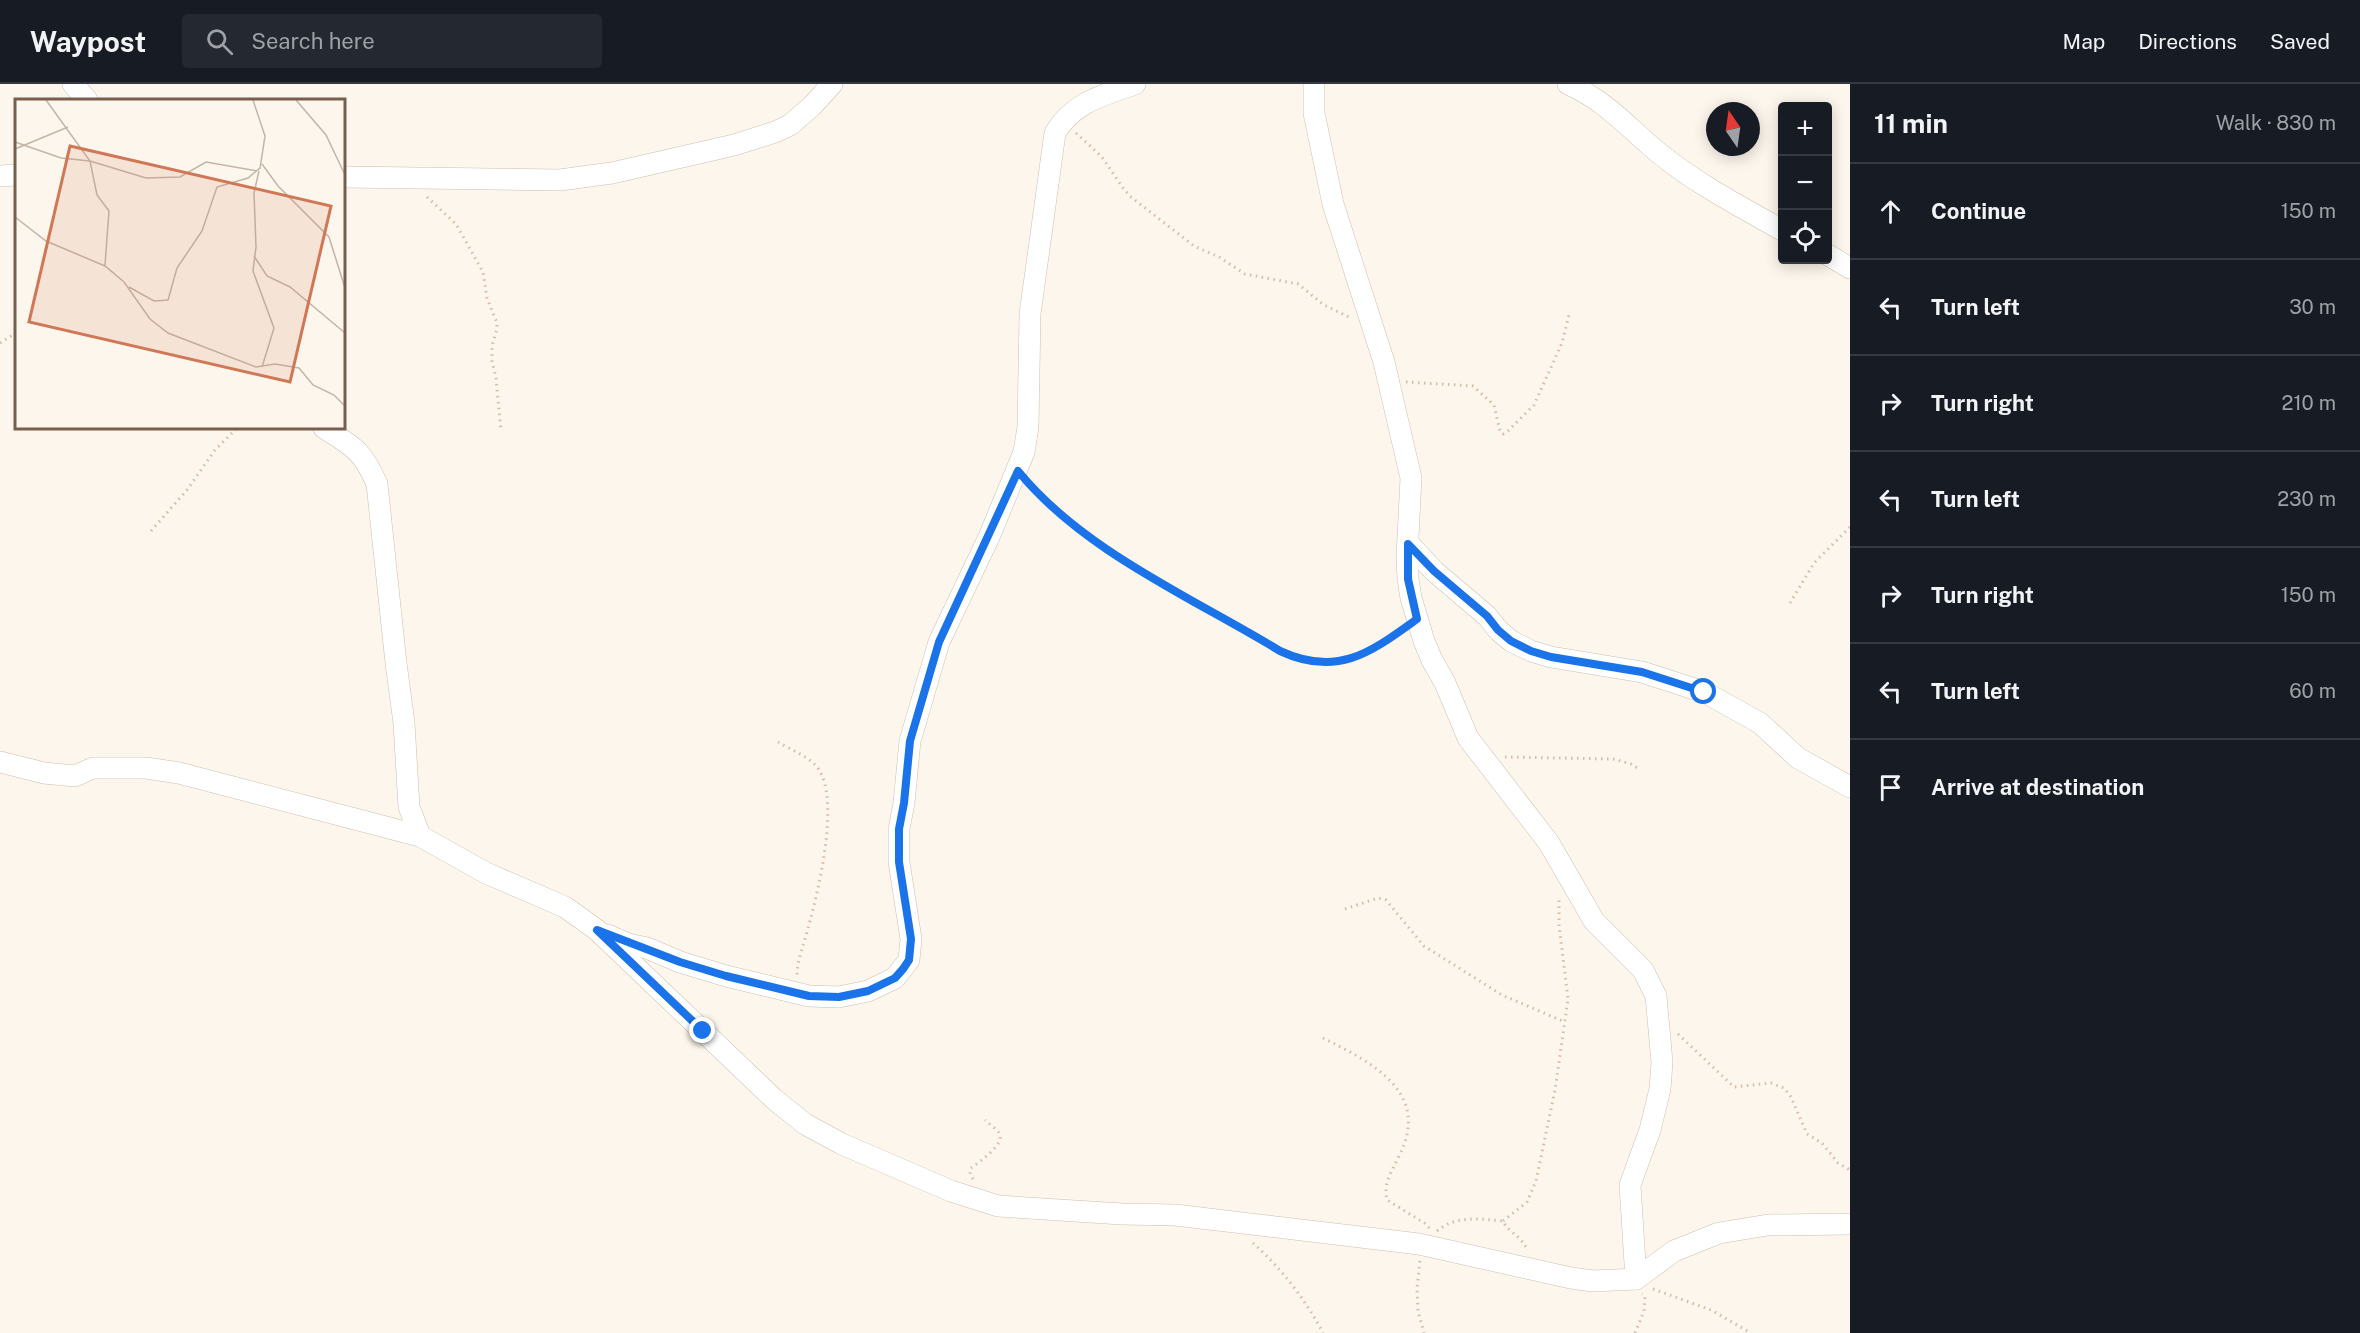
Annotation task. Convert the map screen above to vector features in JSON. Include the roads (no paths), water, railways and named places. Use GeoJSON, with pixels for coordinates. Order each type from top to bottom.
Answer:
{"type":"FeatureCollection","features":[{"type":"Feature","properties":{"kind":"street"},"geometry":{"type":"LineString","coordinates":[[74,84],[86,99]]}},
{"type":"Feature","properties":{"kind":"street"},"geometry":{"type":"LineString","coordinates":[[345,177],[560,180],[612,173],[672,160],[775,132],[790,125],[832,84]]}},
{"type":"Feature","properties":{"kind":"street"},"geometry":{"type":"LineString","coordinates":[[597,930],[680,962],[809,996],[839,997],[868,991],[895,978],[909,960],[911,939],[900,871],[899,829],[910,741],[939,642],[1018,471],[1024,452],[1028,427],[1030,314],[1051,148],[1055,133],[1068,115],[1089,100],[1135,84]]}},
{"type":"Feature","properties":{"kind":"street"},"geometry":{"type":"LineString","coordinates":[[1314,84],[1314,113],[1333,204],[1389,382],[1411,478],[1408,579],[1417,619],[1432,660],[1445,683],[1459,721],[1481,756],[1549,843],[1594,921],[1643,970],[1656,996],[1662,1062],[1660,1089],[1650,1130],[1630,1185],[1636,1279]]}},
{"type":"Feature","properties":{"kind":"street"},"geometry":{"type":"LineString","coordinates":[[1568,84],[1604,104],[1660,154],[1693,177],[1778,228]]}},
{"type":"Feature","properties":{"kind":"street"},"geometry":{"type":"LineString","coordinates":[[0,176],[15,174]]}},
{"type":"Feature","properties":{"kind":"street"},"geometry":{"type":"LineString","coordinates":[[1832,258],[1850,268]]}},
{"type":"Feature","properties":{"kind":"street"},"geometry":{"type":"LineString","coordinates":[[326,429],[356,448],[367,461],[377,484],[396,663],[405,723],[409,807],[420,836]]}},
{"type":"Feature","properties":{"kind":"street"},"geometry":{"type":"LineString","coordinates":[[1408,544],[1434,571],[1487,616],[1511,641],[1531,651],[1551,657],[1642,672],[1704,692],[1752,718],[1798,758],[1850,787]]}},
{"type":"Feature","properties":{"kind":"street"},"geometry":{"type":"LineString","coordinates":[[0,762],[44,773],[75,776],[93,768],[146,768],[179,773],[420,836],[486,873],[565,907],[597,930],[774,1099],[806,1124],[842,1144],[951,1191],[998,1206],[1175,1215],[1419,1244],[1593,1281],[1636,1279],[1674,1251],[1719,1233],[1768,1225],[1850,1224]]}}]}
